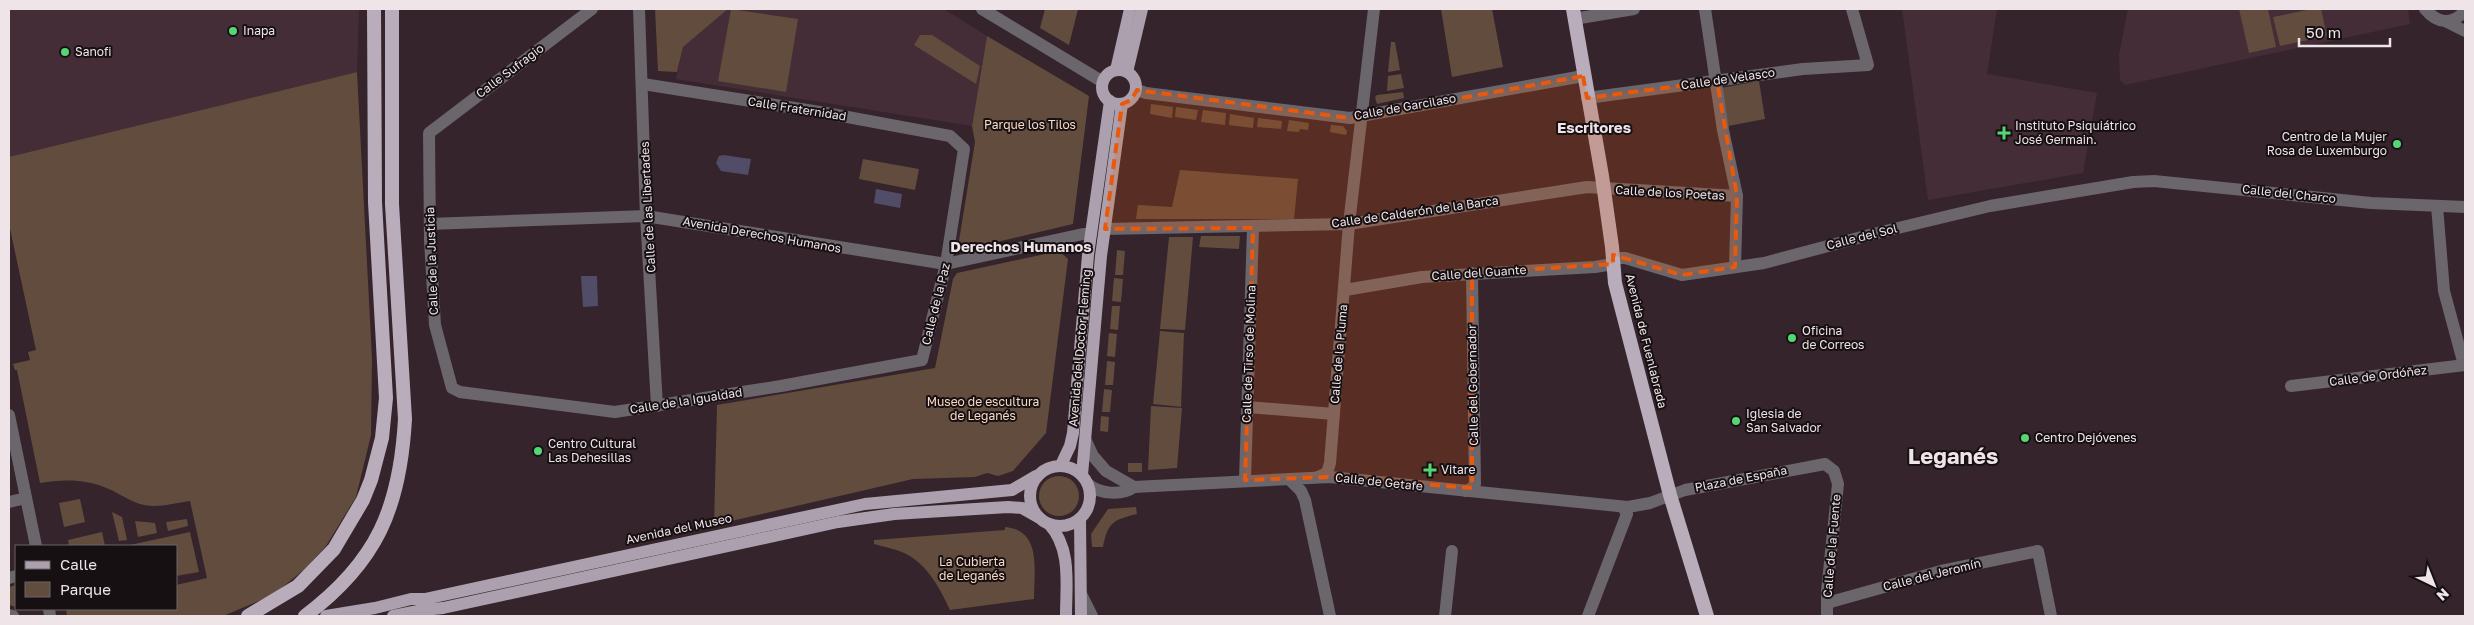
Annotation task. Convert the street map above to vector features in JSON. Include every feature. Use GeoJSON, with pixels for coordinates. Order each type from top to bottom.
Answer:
{"type":"FeatureCollection","features":[{"type":"Feature","properties":{"kind":"highway"},"geometry":{"type":"LineString","coordinates":[[248,616],[298,586],[334,549],[363,500],[371,480],[382,438],[386,398],[375,202],[374,9]]}},
{"type":"Feature","properties":{"kind":"highway"},"geometry":{"type":"LineString","coordinates":[[305,616],[349,578],[370,551],[389,507],[403,445],[404,400],[392,204],[392,9]]}},
{"type":"Feature","properties":{"kind":"highway","name":"Avenida de Fuenlabrada"},"geometry":{"type":"LineString","coordinates":[[1574,14],[1604,189],[1615,283],[1670,495],[1707,616]]}},
{"type":"Feature","properties":{"kind":"main road"},"geometry":{"type":"LineString","coordinates":[[1121,71],[1130,9]]}},
{"type":"Feature","properties":{"kind":"main road"},"geometry":{"type":"LineString","coordinates":[[1121,71],[1142,9]]}},
{"type":"Feature","properties":{"kind":"main road"},"geometry":{"type":"LineString","coordinates":[[1121,71],[1135,79],[1137,90],[1131,100],[1116,103],[1103,92],[1103,82],[1108,74],[1121,71]]}},
{"type":"Feature","properties":{"kind":"main road","name":"Avenida del Doctor Fleming"},"geometry":{"type":"LineString","coordinates":[[1085,479],[1086,441],[1116,103]]}},
{"type":"Feature","properties":{"kind":"main road","name":"Avenida del Doctor Fleming"},"geometry":{"type":"LineString","coordinates":[[1061,465],[1070,446],[1073,433],[1091,234],[1116,103]]}},
{"type":"Feature","properties":{"kind":"main road"},"geometry":{"type":"LineString","coordinates":[[394,616],[443,608],[872,516],[1008,507],[1022,508],[1044,521],[1065,526],[1080,519],[1085,513],[1090,499],[1085,479],[1076,470],[1061,465],[1043,470],[1036,476],[1031,486],[1029,497],[1032,508],[1044,521],[1057,533],[1064,553],[1066,616]]}},
{"type":"Feature","properties":{"kind":"main road","name":"Avenida del Museo"},"geometry":{"type":"LineString","coordinates":[[326,616],[375,608],[411,599],[424,600],[865,504],[1012,490],[1036,476]]}},
{"type":"Feature","properties":{"kind":"main road"},"geometry":{"type":"LineString","coordinates":[[1080,519],[1081,616]]}},
{"type":"Feature","properties":{"kind":"street","name":"Calle Sufragio"},"geometry":{"type":"LineString","coordinates":[[429,133],[592,9]]}},
{"type":"Feature","properties":{"kind":"street","name":"Calle de las Libertades"},"geometry":{"type":"LineString","coordinates":[[639,9],[646,216],[657,406]]}},
{"type":"Feature","properties":{"kind":"street"},"geometry":{"type":"LineString","coordinates":[[982,9],[1103,82]]}},
{"type":"Feature","properties":{"kind":"street","name":"Calle de la Pluma"},"geometry":{"type":"LineString","coordinates":[[1318,477],[1325,475],[1329,468],[1349,224],[1374,9]]}},
{"type":"Feature","properties":{"kind":"street"},"geometry":{"type":"LineString","coordinates":[[1574,14],[1634,9]]}},
{"type":"Feature","properties":{"kind":"street"},"geometry":{"type":"LineString","coordinates":[[1705,9],[1723,130],[1737,196],[1735,267]]}},
{"type":"Feature","properties":{"kind":"street","name":"Calle de Velasco"},"geometry":{"type":"LineString","coordinates":[[1587,98],[1803,69],[1868,65],[1852,9]]}},
{"type":"Feature","properties":{"kind":"street"},"geometry":{"type":"LineString","coordinates":[[2425,9],[2436,20],[2448,22],[2465,30]]}},
{"type":"Feature","properties":{"kind":"street"},"geometry":{"type":"LineString","coordinates":[[2448,22],[2455,20],[2465,11]]}},
{"type":"Feature","properties":{"kind":"street","name":"Calle de Garcilaso"},"geometry":{"type":"LineString","coordinates":[[1137,90],[1146,93],[1350,118],[1584,76]]}},
{"type":"Feature","properties":{"kind":"street","name":"Calle Fraternidad"},"geometry":{"type":"LineString","coordinates":[[643,84],[826,113],[950,136]]}},
{"type":"Feature","properties":{"kind":"street","name":"Calle de la Justicia"},"geometry":{"type":"LineString","coordinates":[[429,133],[430,224],[435,325],[451,386]]}},
{"type":"Feature","properties":{"kind":"street","name":"Calle de la Paz"},"geometry":{"type":"LineString","coordinates":[[922,360],[946,264],[964,149],[950,136]]}},
{"type":"Feature","properties":{"kind":"street","name":"Calle del Charco"},"geometry":{"type":"LineString","coordinates":[[2112,184],[2154,181],[2371,203],[2465,207]]}},
{"type":"Feature","properties":{"kind":"street","name":"Calle del Sol"},"geometry":{"type":"LineString","coordinates":[[1613,261],[1625,258],[1682,275],[1764,263],[1990,206],[2112,184]]}},
{"type":"Feature","properties":{"kind":"street","name":"Calle de Calderón de la Barca"},"geometry":{"type":"LineString","coordinates":[[1105,229],[1253,228],[1349,224],[1587,187],[1604,189]]}},
{"type":"Feature","properties":{"kind":"street","name":"Calle de los Poetas"},"geometry":{"type":"LineString","coordinates":[[1604,189],[1737,196]]}},
{"type":"Feature","properties":{"kind":"street"},"geometry":{"type":"LineString","coordinates":[[2437,206],[2444,291],[2465,365]]}},
{"type":"Feature","properties":{"kind":"street","name":"Avenida Derechos Humanos"},"geometry":{"type":"LineString","coordinates":[[430,224],[646,216],[946,264],[1091,234]]}},
{"type":"Feature","properties":{"kind":"street","name":"Calle de Tirso de Molina"},"geometry":{"type":"LineString","coordinates":[[1245,480],[1253,228]]}},
{"type":"Feature","properties":{"kind":"street","name":"Calle del Guante"},"geometry":{"type":"LineString","coordinates":[[1345,290],[1422,277],[1595,267],[1613,261]]}},
{"type":"Feature","properties":{"kind":"street","name":"Calle del Gobernador"},"geometry":{"type":"LineString","coordinates":[[1466,491],[1475,484],[1472,273]]}},
{"type":"Feature","properties":{"kind":"street","name":"Calle de la Igualdad"},"geometry":{"type":"LineString","coordinates":[[451,386],[460,392],[615,412],[922,360]]}},
{"type":"Feature","properties":{"kind":"street","name":"Calle de Ordóñez"},"geometry":{"type":"LineString","coordinates":[[2291,386],[2465,365]]}},
{"type":"Feature","properties":{"kind":"street"},"geometry":{"type":"LineString","coordinates":[[1247,407],[1334,414]]}},
{"type":"Feature","properties":{"kind":"street"},"geometry":{"type":"LineString","coordinates":[[10,423],[36,545]]}},
{"type":"Feature","properties":{"kind":"street"},"geometry":{"type":"LineString","coordinates":[[1086,441],[1097,462],[1106,472],[1134,487]]}},
{"type":"Feature","properties":{"kind":"street","name":"Calle de la Fuente"},"geometry":{"type":"LineString","coordinates":[[1812,466],[1827,465],[1834,471],[1838,480],[1827,610]]}},
{"type":"Feature","properties":{"kind":"street","name":"Plaza de España"},"geometry":{"type":"LineString","coordinates":[[1623,507],[1642,505],[1692,488],[1812,466]]}},
{"type":"Feature","properties":{"kind":"street","name":"Calle de Getafe"},"geometry":{"type":"LineString","coordinates":[[1085,479],[1106,492],[1129,491],[1134,487],[1318,477],[1371,480],[1623,507]]}},
{"type":"Feature","properties":{"kind":"street"},"geometry":{"type":"LineString","coordinates":[[1289,479],[1301,491],[1305,500],[1330,616]]}},
{"type":"Feature","properties":{"kind":"street"},"geometry":{"type":"LineString","coordinates":[[9,502],[26,498]]}},
{"type":"Feature","properties":{"kind":"street"},"geometry":{"type":"LineString","coordinates":[[1588,616],[1626,518],[1627,511],[1623,507]]}},
{"type":"Feature","properties":{"kind":"street"},"geometry":{"type":"LineString","coordinates":[[1446,616],[1452,551]]}},
{"type":"Feature","properties":{"kind":"street","name":"Calle del Jeromín"},"geometry":{"type":"LineString","coordinates":[[1827,610],[1941,571],[2038,551],[2051,616]]}},
{"type":"Feature","properties":{"kind":"street"},"geometry":{"type":"LineString","coordinates":[[1081,594],[1092,616]]}},
{"type":"Feature","properties":{"kind":"street"},"geometry":{"type":"LineString","coordinates":[[394,616],[399,609],[424,600]]}},
{"type":"Feature","properties":{"kind":"street"},"geometry":{"type":"LineString","coordinates":[[426,616],[443,608]]}},
{"type":"Feature","properties":{"kind":"street"},"geometry":{"type":"LineString","coordinates":[[9,615],[13,616]]}},
{"type":"Feature","properties":{"kind":"highlighted area"},"geometry":{"type":"Polygon","coordinates":[[[1583,76],[1587,98],[1717,81],[1737,196],[1735,267],[1682,275],[1613,255],[1613,264],[1472,273],[1472,488],[1330,477],[1245,480],[1253,228],[1105,229],[1122,104],[1131,100],[1137,90],[1350,118],[1583,76]]]}},
{"type":"Feature","properties":{"kind":"shaded area"},"geometry":{"type":"Polygon","coordinates":[[[9,9],[359,9],[357,72],[9,158],[9,9]]]}},
{"type":"Feature","properties":{"kind":"shaded area"},"geometry":{"type":"Polygon","coordinates":[[[728,9],[944,9],[987,36],[972,126],[676,79],[683,47],[728,9]]]}},
{"type":"Feature","properties":{"kind":"shaded area","name":"Instituto Psiquiátrico José Germain."},"geometry":{"type":"Polygon","coordinates":[[[1902,9],[1997,9],[1987,74],[2097,93],[2083,173],[1928,200],[1902,9]]]}},
{"type":"Feature","properties":{"kind":"shaded area"},"geometry":{"type":"Polygon","coordinates":[[[2128,9],[2408,9],[2410,24],[2125,85],[2120,80],[2119,55],[2128,9]]]}},
{"type":"Feature","properties":{"kind":"shaded area"},"geometry":{"type":"Polygon","coordinates":[[[719,156],[751,159],[748,175],[721,171],[716,163],[719,156]]]}},
{"type":"Feature","properties":{"kind":"shaded area"},"geometry":{"type":"Polygon","coordinates":[[[876,189],[902,194],[900,208],[874,203],[876,189]]]}},
{"type":"Feature","properties":{"kind":"shaded area"},"geometry":{"type":"Polygon","coordinates":[[[581,276],[597,276],[598,306],[583,307],[581,276]]]}},
{"type":"Feature","properties":{"kind":"green space"},"geometry":{"type":"Polygon","coordinates":[[[655,9],[728,9],[683,47],[677,72],[658,71],[655,9]]]}},
{"type":"Feature","properties":{"kind":"green space"},"geometry":{"type":"Polygon","coordinates":[[[731,9],[798,19],[786,92],[718,81],[731,9]]]}},
{"type":"Feature","properties":{"kind":"green space"},"geometry":{"type":"Polygon","coordinates":[[[1045,9],[1078,9],[1069,45],[1040,28],[1045,9]]]}},
{"type":"Feature","properties":{"kind":"green space"},"geometry":{"type":"Polygon","coordinates":[[[1441,9],[1492,9],[1503,67],[1452,77],[1441,9]]]}},
{"type":"Feature","properties":{"kind":"green space"},"geometry":{"type":"Polygon","coordinates":[[[2239,9],[2268,9],[2276,47],[2249,53],[2239,9]]]}},
{"type":"Feature","properties":{"kind":"green space"},"geometry":{"type":"Polygon","coordinates":[[[2321,9],[2327,36],[2280,46],[2273,17],[2321,9]]]}},
{"type":"Feature","properties":{"kind":"green space"},"geometry":{"type":"Polygon","coordinates":[[[920,35],[932,35],[980,66],[976,84],[914,45],[920,35]]]}},
{"type":"Feature","properties":{"kind":"green space","name":"Parque los Tilos"},"geometry":{"type":"Polygon","coordinates":[[[987,36],[1089,96],[1073,224],[963,250],[958,247],[975,142],[972,126],[987,36]]]}},
{"type":"Feature","properties":{"kind":"green space"},"geometry":{"type":"Polygon","coordinates":[[[1391,42],[1395,42],[1400,70],[1388,72],[1391,42]]]}},
{"type":"Feature","properties":{"kind":"green space"},"geometry":{"type":"Polygon","coordinates":[[[357,72],[372,358],[371,435],[356,497],[326,546],[306,568],[273,595],[223,616],[67,616],[66,610],[178,610],[178,585],[207,578],[190,501],[150,506],[135,502],[92,483],[58,481],[40,483],[17,370],[15,370],[13,364],[30,360],[28,352],[36,350],[9,224],[9,157],[357,72]]]}},
{"type":"Feature","properties":{"kind":"green space"},"geometry":{"type":"Polygon","coordinates":[[[1401,74],[1404,88],[1387,91],[1388,76],[1401,74]]]}},
{"type":"Feature","properties":{"kind":"green space"},"geometry":{"type":"Polygon","coordinates":[[[1759,81],[1765,119],[1728,126],[1721,88],[1759,81]]]}},
{"type":"Feature","properties":{"kind":"green space"},"geometry":{"type":"Polygon","coordinates":[[[1403,92],[1404,98],[1377,104],[1375,97],[1377,95],[1403,92]]]}},
{"type":"Feature","properties":{"kind":"green space"},"geometry":{"type":"Polygon","coordinates":[[[1151,104],[1173,107],[1172,118],[1150,114],[1151,104]]]}},
{"type":"Feature","properties":{"kind":"green space"},"geometry":{"type":"Polygon","coordinates":[[[1176,107],[1198,110],[1196,120],[1175,117],[1176,107]]]}},
{"type":"Feature","properties":{"kind":"green space"},"geometry":{"type":"Polygon","coordinates":[[[1203,110],[1226,113],[1225,125],[1201,122],[1203,110]]]}},
{"type":"Feature","properties":{"kind":"green space"},"geometry":{"type":"Polygon","coordinates":[[[1230,114],[1254,118],[1253,128],[1229,125],[1230,114]]]}},
{"type":"Feature","properties":{"kind":"green space"},"geometry":{"type":"Polygon","coordinates":[[[1258,118],[1282,121],[1281,129],[1257,127],[1258,118]]]}},
{"type":"Feature","properties":{"kind":"green space"},"geometry":{"type":"Polygon","coordinates":[[[1289,120],[1309,123],[1308,130],[1300,129],[1299,132],[1287,131],[1289,120]]]}},
{"type":"Feature","properties":{"kind":"green space"},"geometry":{"type":"Polygon","coordinates":[[[1331,125],[1343,126],[1347,131],[1346,135],[1330,132],[1331,125]]]}},
{"type":"Feature","properties":{"kind":"green space"},"geometry":{"type":"Polygon","coordinates":[[[863,159],[919,169],[915,190],[859,179],[863,159]]]}},
{"type":"Feature","properties":{"kind":"green space"},"geometry":{"type":"Polygon","coordinates":[[[1180,170],[1298,179],[1294,219],[1136,219],[1138,205],[1172,207],[1180,170]]]}},
{"type":"Feature","properties":{"kind":"green space"},"geometry":{"type":"Polygon","coordinates":[[[1201,236],[1240,236],[1239,249],[1199,247],[1201,236]]]}},
{"type":"Feature","properties":{"kind":"green space"},"geometry":{"type":"Polygon","coordinates":[[[1169,237],[1193,237],[1185,330],[1160,329],[1169,237]]]}},
{"type":"Feature","properties":{"kind":"green space"},"geometry":{"type":"Polygon","coordinates":[[[1117,250],[1125,251],[1123,275],[1115,275],[1117,250]]]}},
{"type":"Feature","properties":{"kind":"green space","name":"Museo de escultura de Leganés"},"geometry":{"type":"Polygon","coordinates":[[[1059,251],[1068,259],[1046,433],[1013,471],[998,476],[987,473],[975,477],[913,479],[714,525],[717,405],[935,368],[953,279],[957,273],[1059,251]]]}},
{"type":"Feature","properties":{"kind":"green space"},"geometry":{"type":"Polygon","coordinates":[[[1114,278],[1123,279],[1121,302],[1112,301],[1114,278]]]}},
{"type":"Feature","properties":{"kind":"green space"},"geometry":{"type":"Polygon","coordinates":[[[1112,306],[1120,306],[1118,330],[1110,329],[1112,306]]]}},
{"type":"Feature","properties":{"kind":"green space"},"geometry":{"type":"Polygon","coordinates":[[[1160,331],[1184,333],[1181,407],[1153,404],[1160,331]]]}},
{"type":"Feature","properties":{"kind":"green space"},"geometry":{"type":"Polygon","coordinates":[[[1109,333],[1117,334],[1115,357],[1107,356],[1109,333]]]}},
{"type":"Feature","properties":{"kind":"green space"},"geometry":{"type":"Polygon","coordinates":[[[1107,361],[1115,362],[1113,385],[1105,385],[1107,361]]]}},
{"type":"Feature","properties":{"kind":"green space"},"geometry":{"type":"Polygon","coordinates":[[[1104,389],[1112,390],[1110,412],[1102,412],[1104,389]]]}},
{"type":"Feature","properties":{"kind":"green space"},"geometry":{"type":"Polygon","coordinates":[[[1151,406],[1182,408],[1177,468],[1148,470],[1151,406]]]}},
{"type":"Feature","properties":{"kind":"green space"},"geometry":{"type":"Polygon","coordinates":[[[1101,416],[1109,417],[1108,432],[1100,431],[1101,416]]]}},
{"type":"Feature","properties":{"kind":"green space"},"geometry":{"type":"Polygon","coordinates":[[[1128,463],[1142,463],[1142,472],[1128,472],[1128,463]]]}},
{"type":"Feature","properties":{"kind":"green space"},"geometry":{"type":"Polygon","coordinates":[[[1063,476],[1070,479],[1076,485],[1079,496],[1078,504],[1070,513],[1063,516],[1055,516],[1048,513],[1040,504],[1039,492],[1042,485],[1051,477],[1063,476]]]}},
{"type":"Feature","properties":{"kind":"green space"},"geometry":{"type":"Polygon","coordinates":[[[80,499],[85,522],[64,527],[59,503],[80,499]]]}},
{"type":"Feature","properties":{"kind":"green space"},"geometry":{"type":"Polygon","coordinates":[[[1136,507],[1137,514],[1122,518],[1113,523],[1107,532],[1103,547],[1092,547],[1091,534],[1108,509],[1136,507]]]}},
{"type":"Feature","properties":{"kind":"green space"},"geometry":{"type":"Polygon","coordinates":[[[112,512],[122,517],[127,540],[119,541],[112,512]]]}},
{"type":"Feature","properties":{"kind":"green space"},"geometry":{"type":"Polygon","coordinates":[[[187,519],[188,526],[168,531],[166,522],[187,519]]]}},
{"type":"Feature","properties":{"kind":"green space"},"geometry":{"type":"Polygon","coordinates":[[[135,521],[155,523],[157,533],[138,537],[135,521]]]}},
{"type":"Feature","properties":{"kind":"green space","name":"La Cubierta de Leganés"},"geometry":{"type":"Polygon","coordinates":[[[1005,527],[1017,530],[1025,535],[1030,543],[1035,564],[1034,599],[950,610],[933,579],[922,566],[900,551],[874,544],[874,540],[1005,530],[1005,527]]]}},
{"type":"Feature","properties":{"kind":"green space"},"geometry":{"type":"Polygon","coordinates":[[[102,532],[105,545],[69,545],[68,540],[102,532]]]}},
{"type":"Feature","properties":{"kind":"green space"},"geometry":{"type":"Polygon","coordinates":[[[190,532],[199,572],[178,576],[178,545],[130,545],[190,532]]]}},
{"type":"Feature","properties":{"kind":"green space"},"geometry":{"type":"Polygon","coordinates":[[[15,585],[15,607],[9,605],[9,587],[15,585]]]}},
{"type":"Feature","properties":{"kind":"place","name":"Inapa"},"geometry":{"type":"Point","coordinates":[233,31]}},
{"type":"Feature","properties":{"kind":"place","name":"Sanofi"},"geometry":{"type":"Point","coordinates":[65,52]}},
{"type":"Feature","properties":{"kind":"place","name":"Instituto Psiquiátrico José Germain."},"geometry":{"type":"Point","coordinates":[2004,133]}},
{"type":"Feature","properties":{"kind":"place","name":"Centro de la Mujer Rosa de Luxemburgo"},"geometry":{"type":"Point","coordinates":[2397,144]}},
{"type":"Feature","properties":{"kind":"place","name":"Oficina de Correos"},"geometry":{"type":"Point","coordinates":[1792,338]}},
{"type":"Feature","properties":{"kind":"place","name":"Iglesia de San Salvador"},"geometry":{"type":"Point","coordinates":[1736,421]}},
{"type":"Feature","properties":{"kind":"place","name":"Centro Dejóvenes"},"geometry":{"type":"Point","coordinates":[2025,438]}},
{"type":"Feature","properties":{"kind":"place","name":"Centro Cultural Las Dehesillas"},"geometry":{"type":"Point","coordinates":[538,451]}},
{"type":"Feature","properties":{"kind":"place","name":"Vitare"},"geometry":{"type":"Point","coordinates":[1430,470]}},
{"type":"Feature","properties":{"kind":"district","name":"Escritores"},"geometry":{"type":"Point","coordinates":[1594,128]}},
{"type":"Feature","properties":{"kind":"district","name":"Derechos Humanos"},"geometry":{"type":"Point","coordinates":[1021,247]}},
{"type":"Feature","properties":{"kind":"district","name":"Leganés"},"geometry":{"type":"Point","coordinates":[1953,456]}}]}
